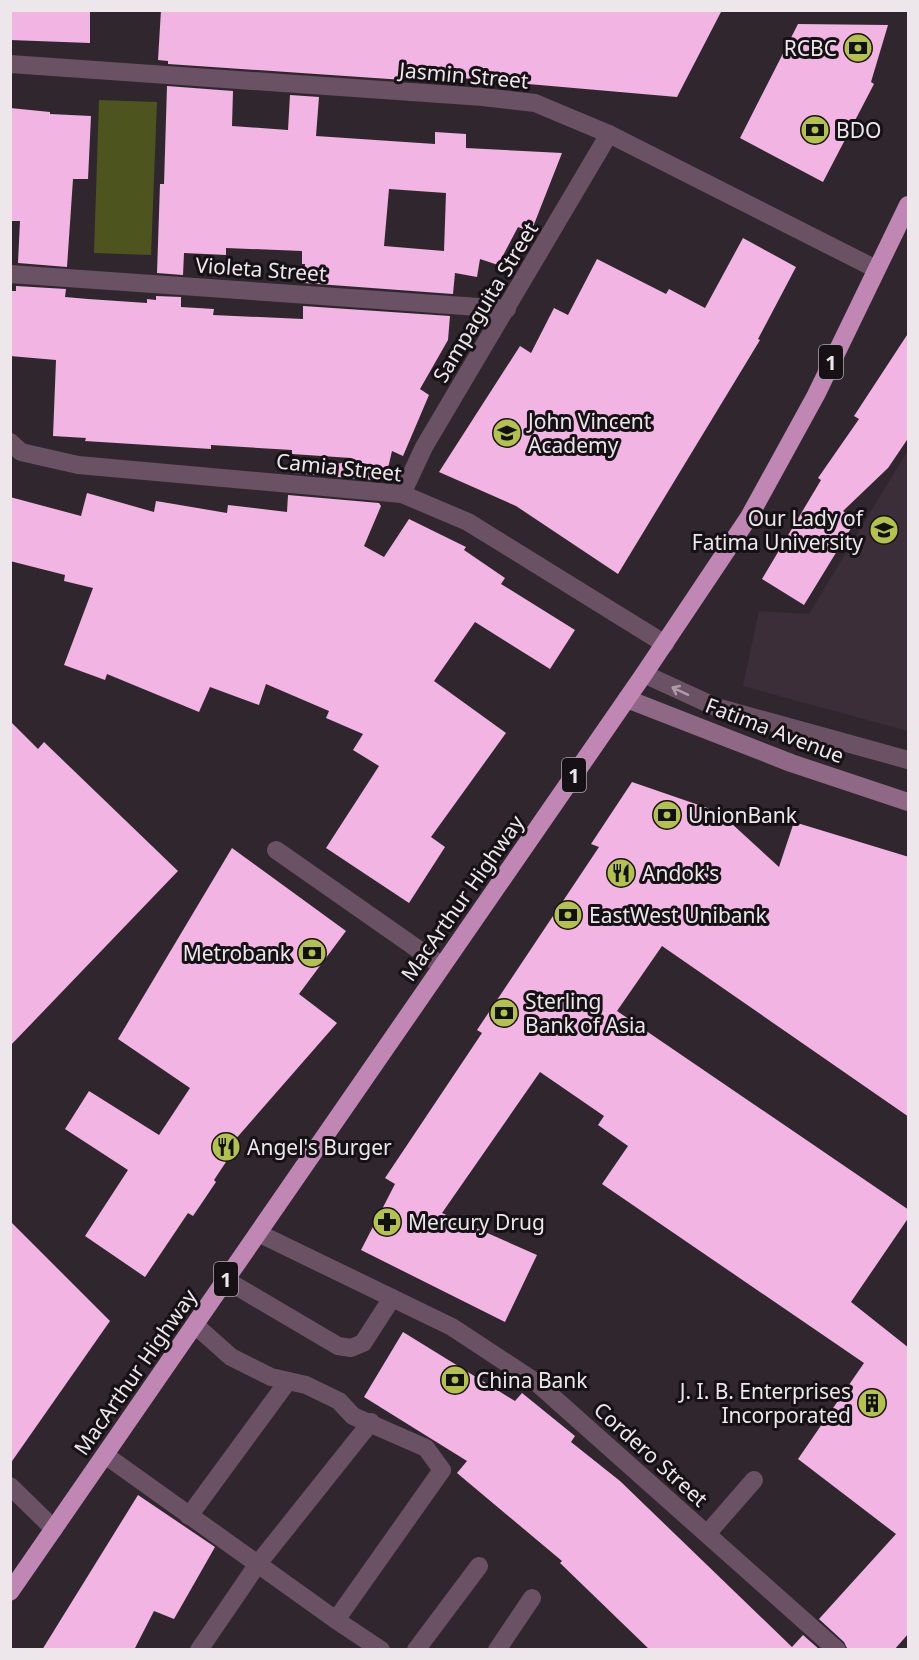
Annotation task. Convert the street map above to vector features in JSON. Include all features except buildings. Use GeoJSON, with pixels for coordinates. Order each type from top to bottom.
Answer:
{"type":"FeatureCollection","features":[{"type":"Feature","properties":{"kind":"highway","name":"MacArthur Highway"},"geometry":{"type":"LineString","coordinates":[[10,1592],[627,699],[749,517],[816,395],[909,205]]}},
{"type":"Feature","properties":{"kind":"street","name":"Jasmin Street"},"geometry":{"type":"LineString","coordinates":[[10,64],[483,97],[535,103],[609,134],[876,269]]}},
{"type":"Feature","properties":{"kind":"street","name":"Sampaguita Street"},"geometry":{"type":"LineString","coordinates":[[402,494],[424,447],[609,134]]}},
{"type":"Feature","properties":{"kind":"street","name":"Violeta Street"},"geometry":{"type":"LineString","coordinates":[[10,274],[507,309]]}},
{"type":"Feature","properties":{"kind":"street","name":"Camia Street"},"geometry":{"type":"LineString","coordinates":[[10,442],[21,452],[78,465],[402,494],[468,522],[664,644]]}},
{"type":"Feature","properties":{"kind":"street"},"geometry":{"type":"LineString","coordinates":[[644,674],[716,707],[909,760]]}},
{"type":"Feature","properties":{"kind":"street","name":"Fatima Avenue"},"geometry":{"type":"LineString","coordinates":[[627,699],[791,763],[909,802]]}},
{"type":"Feature","properties":{"kind":"street"},"geometry":{"type":"LineString","coordinates":[[276,850],[442,966]]}},
{"type":"Feature","properties":{"kind":"street","name":"Cordero Street"},"geometry":{"type":"LineString","coordinates":[[258,1233],[452,1327],[537,1383],[837,1650]]}},
{"type":"Feature","properties":{"kind":"street"},"geometry":{"type":"LineString","coordinates":[[226,1280],[338,1346],[351,1348],[363,1343],[392,1298]]}},
{"type":"Feature","properties":{"kind":"street"},"geometry":{"type":"LineString","coordinates":[[195,1325],[231,1357],[271,1377],[306,1385],[339,1401],[353,1416],[426,1448],[442,1470],[336,1620]]}},
{"type":"Feature","properties":{"kind":"street"},"geometry":{"type":"LineString","coordinates":[[189,1516],[288,1381]]}},
{"type":"Feature","properties":{"kind":"street"},"geometry":{"type":"LineString","coordinates":[[199,1650],[257,1565],[371,1422]]}},
{"type":"Feature","properties":{"kind":"street"},"geometry":{"type":"LineString","coordinates":[[105,1455],[257,1565],[381,1650]]}},
{"type":"Feature","properties":{"kind":"street"},"geometry":{"type":"LineString","coordinates":[[707,1534],[754,1480]]}},
{"type":"Feature","properties":{"kind":"street"},"geometry":{"type":"LineString","coordinates":[[10,1486],[54,1529]]}},
{"type":"Feature","properties":{"kind":"street"},"geometry":{"type":"LineString","coordinates":[[416,1650],[479,1566]]}},
{"type":"Feature","properties":{"kind":"street"},"geometry":{"type":"LineString","coordinates":[[497,1650],[532,1598]]}},
{"type":"Feature","properties":{"kind":"shaded area","name":"Our Lady of Fatima University"},"geometry":{"type":"Polygon","coordinates":[[[908,450],[908,731],[743,686],[759,611],[809,614],[908,450]]]}},
{"type":"Feature","properties":{"kind":"green space"},"geometry":{"type":"Polygon","coordinates":[[[99,100],[157,102],[151,255],[94,253],[99,100]]]}},
{"type":"Feature","properties":{"kind":"place","name":"RCBC"},"geometry":{"type":"Point","coordinates":[858,48]}},
{"type":"Feature","properties":{"kind":"place","name":"BDO"},"geometry":{"type":"Point","coordinates":[815,130]}},
{"type":"Feature","properties":{"kind":"place","name":"John Vincent Academy"},"geometry":{"type":"Point","coordinates":[507,433]}},
{"type":"Feature","properties":{"kind":"place","name":"Our Lady of Fatima University"},"geometry":{"type":"Point","coordinates":[884,530]}},
{"type":"Feature","properties":{"kind":"place","name":"UnionBank"},"geometry":{"type":"Point","coordinates":[667,815]}},
{"type":"Feature","properties":{"kind":"place","name":"Andok's"},"geometry":{"type":"Point","coordinates":[621,873]}},
{"type":"Feature","properties":{"kind":"place","name":"EastWest Unibank"},"geometry":{"type":"Point","coordinates":[568,915]}},
{"type":"Feature","properties":{"kind":"place","name":"Metrobank"},"geometry":{"type":"Point","coordinates":[312,953]}},
{"type":"Feature","properties":{"kind":"place","name":"Sterling Bank of Asia"},"geometry":{"type":"Point","coordinates":[504,1013]}},
{"type":"Feature","properties":{"kind":"place","name":"Angel's Burger"},"geometry":{"type":"Point","coordinates":[226,1147]}},
{"type":"Feature","properties":{"kind":"place","name":"Mercury Drug"},"geometry":{"type":"Point","coordinates":[387,1222]}},
{"type":"Feature","properties":{"kind":"place","name":"China Bank"},"geometry":{"type":"Point","coordinates":[455,1380]}},
{"type":"Feature","properties":{"kind":"place","name":"J. I. B. Enterprises Incorporated"},"geometry":{"type":"Point","coordinates":[872,1403]}}]}
